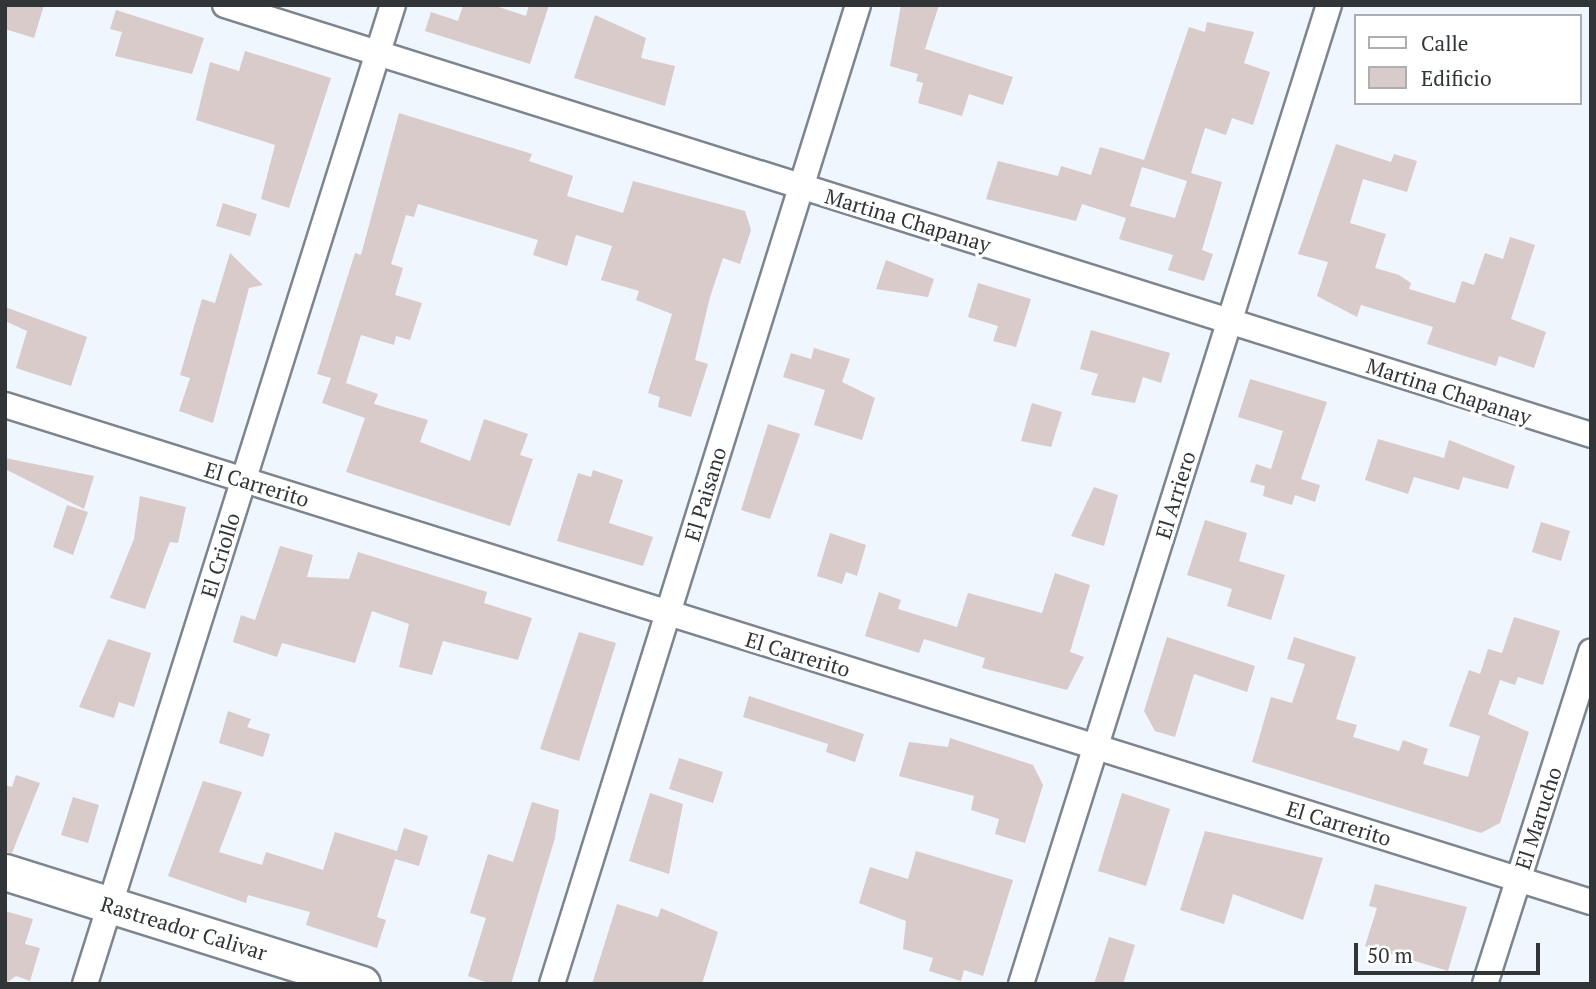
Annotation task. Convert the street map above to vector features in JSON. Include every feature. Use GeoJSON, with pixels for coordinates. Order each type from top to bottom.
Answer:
{"type":"FeatureCollection","features":[{"type":"Feature","properties":{"kind":"main road","name":"Rastreador Calivar"},"geometry":{"type":"LineString","coordinates":[[5,872],[362,984]]}},
{"type":"Feature","properties":{"kind":"street","name":"Martina Chapanay"},"geometry":{"type":"LineString","coordinates":[[225,5],[1591,435]]}},
{"type":"Feature","properties":{"kind":"street","name":"El Criollo"},"geometry":{"type":"LineString","coordinates":[[85,984],[393,5]]}},
{"type":"Feature","properties":{"kind":"street","name":"El Paisano"},"geometry":{"type":"LineString","coordinates":[[552,984],[858,5]]}},
{"type":"Feature","properties":{"kind":"street","name":"El Arriero"},"geometry":{"type":"LineString","coordinates":[[1021,984],[1329,5]]}},
{"type":"Feature","properties":{"kind":"street","name":"El Carrerito"},"geometry":{"type":"LineString","coordinates":[[5,405],[1591,902]]}},
{"type":"Feature","properties":{"kind":"street","name":"El Marucho"},"geometry":{"type":"LineString","coordinates":[[1485,984],[1591,652]]}},
{"type":"Feature","properties":{"kind":"building"},"geometry":{"type":"Polygon","coordinates":[[[5,5],[44,5],[34,38],[5,29],[5,5]]]}},
{"type":"Feature","properties":{"kind":"building"},"geometry":{"type":"Polygon","coordinates":[[[463,5],[493,5],[526,16],[529,5],[549,5],[530,64],[425,31],[431,12],[458,21],[463,5]]]}},
{"type":"Feature","properties":{"kind":"building"},"geometry":{"type":"Polygon","coordinates":[[[901,5],[939,5],[925,49],[1013,77],[1003,105],[969,94],[962,116],[918,103],[923,83],[916,81],[918,74],[890,66],[901,5]]]}},
{"type":"Feature","properties":{"kind":"building"},"geometry":{"type":"Polygon","coordinates":[[[116,10],[204,38],[192,74],[115,56],[122,32],[110,29],[116,10]]]}},
{"type":"Feature","properties":{"kind":"building"},"geometry":{"type":"Polygon","coordinates":[[[595,15],[646,38],[641,58],[675,66],[665,106],[574,78],[595,15]]]}},
{"type":"Feature","properties":{"kind":"building"},"geometry":{"type":"Polygon","coordinates":[[[1207,22],[1254,32],[1244,63],[1270,72],[1253,125],[1232,118],[1226,135],[1205,128],[1191,173],[1222,182],[1202,250],[1213,254],[1204,281],[1168,270],[1173,255],[1119,239],[1126,218],[1082,204],[1076,221],[986,199],[998,161],[1058,176],[1061,166],[1091,175],[1100,147],[1144,160],[1189,27],[1205,32],[1207,22]],[[1142,167],[1130,206],[1175,218],[1187,181],[1142,167]]]}},
{"type":"Feature","properties":{"kind":"building"},"geometry":{"type":"Polygon","coordinates":[[[245,51],[331,78],[289,208],[261,199],[275,145],[196,120],[210,62],[239,71],[245,51]]]}},
{"type":"Feature","properties":{"kind":"building"},"geometry":{"type":"Polygon","coordinates":[[[399,113],[532,154],[529,161],[573,176],[567,196],[623,213],[633,181],[745,211],[751,230],[740,264],[723,258],[710,297],[695,360],[708,364],[691,417],[658,407],[660,397],[648,393],[672,314],[636,300],[639,291],[601,280],[612,246],[576,235],[567,266],[533,255],[538,240],[418,204],[414,217],[406,215],[391,264],[403,268],[395,295],[422,303],[410,340],[396,336],[394,345],[361,335],[346,383],[378,394],[374,404],[428,420],[420,442],[470,461],[484,419],[528,434],[520,455],[533,459],[510,526],[346,472],[365,418],[322,403],[331,378],[317,374],[355,253],[361,255],[399,113]]]}},
{"type":"Feature","properties":{"kind":"building"},"geometry":{"type":"Polygon","coordinates":[[[1336,144],[1391,162],[1394,154],[1417,161],[1407,192],[1363,179],[1350,223],[1386,234],[1375,268],[1399,275],[1411,283],[1409,289],[1455,303],[1462,281],[1474,285],[1485,253],[1503,259],[1510,237],[1535,245],[1511,319],[1546,332],[1534,368],[1499,356],[1496,366],[1427,344],[1433,327],[1361,305],[1357,317],[1317,296],[1328,262],[1298,254],[1336,144]]]}},
{"type":"Feature","properties":{"kind":"building"},"geometry":{"type":"Polygon","coordinates":[[[223,203],[257,214],[250,236],[216,226],[223,203]]]}},
{"type":"Feature","properties":{"kind":"building"},"geometry":{"type":"Polygon","coordinates":[[[230,253],[263,285],[249,288],[213,423],[179,411],[190,378],[180,375],[202,299],[215,303],[230,253]]]}},
{"type":"Feature","properties":{"kind":"building"},"geometry":{"type":"Polygon","coordinates":[[[886,260],[934,279],[928,297],[876,289],[886,260]]]}},
{"type":"Feature","properties":{"kind":"building"},"geometry":{"type":"Polygon","coordinates":[[[978,283],[1031,299],[1016,347],[993,341],[998,326],[968,317],[978,283]]]}},
{"type":"Feature","properties":{"kind":"building"},"geometry":{"type":"Polygon","coordinates":[[[5,307],[87,337],[71,386],[16,368],[27,331],[5,321],[5,307]]]}},
{"type":"Feature","properties":{"kind":"building"},"geometry":{"type":"Polygon","coordinates":[[[1091,330],[1170,353],[1161,383],[1143,377],[1135,403],[1091,395],[1098,374],[1080,369],[1091,330]]]}},
{"type":"Feature","properties":{"kind":"building"},"geometry":{"type":"Polygon","coordinates":[[[814,348],[850,359],[842,382],[875,398],[862,440],[814,425],[825,390],[783,377],[791,353],[811,359],[814,348]]]}},
{"type":"Feature","properties":{"kind":"building"},"geometry":{"type":"Polygon","coordinates":[[[1250,379],[1327,402],[1301,479],[1320,485],[1315,502],[1295,495],[1292,505],[1263,496],[1265,486],[1250,482],[1256,464],[1271,469],[1283,431],[1238,417],[1250,379]]]}},
{"type":"Feature","properties":{"kind":"building"},"geometry":{"type":"Polygon","coordinates":[[[1032,403],[1062,412],[1051,447],[1021,441],[1032,403]]]}},
{"type":"Feature","properties":{"kind":"building"},"geometry":{"type":"Polygon","coordinates":[[[768,424],[800,434],[770,519],[741,510],[768,424]]]}},
{"type":"Feature","properties":{"kind":"building"},"geometry":{"type":"Polygon","coordinates":[[[1378,439],[1444,458],[1449,440],[1515,466],[1508,489],[1463,477],[1459,490],[1414,477],[1408,494],[1365,480],[1378,439]]]}},
{"type":"Feature","properties":{"kind":"building"},"geometry":{"type":"Polygon","coordinates":[[[5,458],[94,476],[84,509],[5,469],[5,458]]]}},
{"type":"Feature","properties":{"kind":"building"},"geometry":{"type":"Polygon","coordinates":[[[593,470],[623,480],[609,523],[653,537],[643,566],[557,541],[578,473],[591,477],[593,470]]]}},
{"type":"Feature","properties":{"kind":"building"},"geometry":{"type":"Polygon","coordinates":[[[1094,487],[1118,495],[1104,546],[1071,536],[1094,487]]]}},
{"type":"Feature","properties":{"kind":"building"},"geometry":{"type":"Polygon","coordinates":[[[140,496],[186,507],[178,543],[170,542],[145,609],[110,598],[134,539],[140,496]]]}},
{"type":"Feature","properties":{"kind":"building"},"geometry":{"type":"Polygon","coordinates":[[[67,505],[88,512],[73,555],[53,547],[67,505]]]}},
{"type":"Feature","properties":{"kind":"building"},"geometry":{"type":"Polygon","coordinates":[[[1205,520],[1247,533],[1239,561],[1285,575],[1271,620],[1227,606],[1232,589],[1187,575],[1205,520]]]}},
{"type":"Feature","properties":{"kind":"building"},"geometry":{"type":"Polygon","coordinates":[[[1541,522],[1570,531],[1561,561],[1532,552],[1541,522]]]}},
{"type":"Feature","properties":{"kind":"building"},"geometry":{"type":"Polygon","coordinates":[[[830,533],[866,545],[857,576],[846,572],[842,584],[817,576],[830,533]]]}},
{"type":"Feature","properties":{"kind":"building"},"geometry":{"type":"Polygon","coordinates":[[[280,546],[313,555],[307,577],[349,579],[358,552],[487,592],[484,603],[532,618],[518,660],[443,641],[432,675],[399,667],[409,624],[372,611],[355,663],[282,643],[277,657],[233,642],[241,615],[255,620],[280,546]]]}},
{"type":"Feature","properties":{"kind":"building"},"geometry":{"type":"Polygon","coordinates":[[[1055,573],[1090,585],[1070,652],[1084,657],[1067,690],[982,668],[985,658],[924,639],[919,653],[865,636],[879,592],[901,600],[898,609],[957,627],[968,593],[1042,613],[1055,573]]]}},
{"type":"Feature","properties":{"kind":"building"},"geometry":{"type":"Polygon","coordinates":[[[1514,617],[1560,631],[1543,685],[1518,677],[1515,685],[1500,680],[1488,714],[1529,732],[1500,823],[1481,833],[1252,762],[1271,697],[1292,703],[1305,664],[1287,659],[1294,637],[1356,657],[1336,719],[1357,725],[1353,737],[1399,751],[1403,740],[1428,749],[1423,764],[1468,777],[1480,736],[1449,726],[1469,670],[1480,674],[1488,649],[1502,653],[1514,617]]]}},
{"type":"Feature","properties":{"kind":"building"},"geometry":{"type":"Polygon","coordinates":[[[579,632],[616,643],[579,761],[540,749],[579,632]]]}},
{"type":"Feature","properties":{"kind":"building"},"geometry":{"type":"Polygon","coordinates":[[[1167,637],[1255,666],[1247,692],[1194,674],[1175,737],[1155,731],[1144,711],[1167,637]]]}},
{"type":"Feature","properties":{"kind":"building"},"geometry":{"type":"Polygon","coordinates":[[[108,639],[151,653],[134,707],[119,702],[114,718],[79,707],[108,639]]]}},
{"type":"Feature","properties":{"kind":"building"},"geometry":{"type":"Polygon","coordinates":[[[749,696],[864,734],[855,762],[826,752],[828,744],[743,717],[749,696]]]}},
{"type":"Feature","properties":{"kind":"building"},"geometry":{"type":"Polygon","coordinates":[[[228,711],[251,719],[247,727],[270,734],[263,757],[219,743],[228,711]]]}},
{"type":"Feature","properties":{"kind":"building"},"geometry":{"type":"Polygon","coordinates":[[[950,738],[1033,765],[1043,785],[1025,843],[995,834],[999,819],[971,810],[974,796],[899,776],[909,742],[948,747],[950,738]]]}},
{"type":"Feature","properties":{"kind":"building"},"geometry":{"type":"Polygon","coordinates":[[[679,758],[723,772],[713,803],[669,789],[679,758]]]}},
{"type":"Feature","properties":{"kind":"building"},"geometry":{"type":"Polygon","coordinates":[[[16,775],[40,783],[12,853],[5,852],[5,785],[12,787],[16,775]]]}},
{"type":"Feature","properties":{"kind":"building"},"geometry":{"type":"Polygon","coordinates":[[[203,781],[242,792],[219,852],[262,865],[266,852],[323,870],[335,832],[397,851],[404,828],[428,836],[419,866],[395,859],[377,917],[386,920],[377,948],[306,925],[310,912],[248,895],[246,903],[168,876],[203,781]]]}},
{"type":"Feature","properties":{"kind":"building"},"geometry":{"type":"Polygon","coordinates":[[[650,793],[683,804],[669,874],[629,861],[650,793]]]}},
{"type":"Feature","properties":{"kind":"building"},"geometry":{"type":"Polygon","coordinates":[[[1122,793],[1170,809],[1146,886],[1098,871],[1122,793]]]}},
{"type":"Feature","properties":{"kind":"building"},"geometry":{"type":"Polygon","coordinates":[[[73,797],[99,805],[88,843],[61,835],[73,797]]]}},
{"type":"Feature","properties":{"kind":"building"},"geometry":{"type":"Polygon","coordinates":[[[532,802],[559,810],[555,838],[511,984],[491,984],[468,976],[486,918],[470,913],[488,854],[513,862],[532,802]]]}},
{"type":"Feature","properties":{"kind":"building"},"geometry":{"type":"Polygon","coordinates":[[[1205,831],[1323,858],[1303,920],[1233,894],[1224,924],[1180,910],[1205,831]]]}},
{"type":"Feature","properties":{"kind":"building"},"geometry":{"type":"Polygon","coordinates":[[[916,851],[1013,880],[983,976],[964,970],[961,981],[929,971],[933,958],[903,949],[906,921],[859,903],[870,867],[908,879],[916,851]]]}},
{"type":"Feature","properties":{"kind":"building"},"geometry":{"type":"Polygon","coordinates":[[[1375,884],[1467,907],[1448,971],[1365,946],[1377,908],[1369,906],[1375,884]]]}},
{"type":"Feature","properties":{"kind":"building"},"geometry":{"type":"Polygon","coordinates":[[[617,904],[658,917],[661,908],[718,932],[702,984],[592,984],[617,904]]]}},
{"type":"Feature","properties":{"kind":"building"},"geometry":{"type":"Polygon","coordinates":[[[5,911],[33,919],[25,944],[40,948],[30,981],[16,976],[5,984],[5,911]]]}},
{"type":"Feature","properties":{"kind":"building"},"geometry":{"type":"Polygon","coordinates":[[[1109,937],[1135,945],[1123,984],[1094,984],[1109,937]]]}}]}
